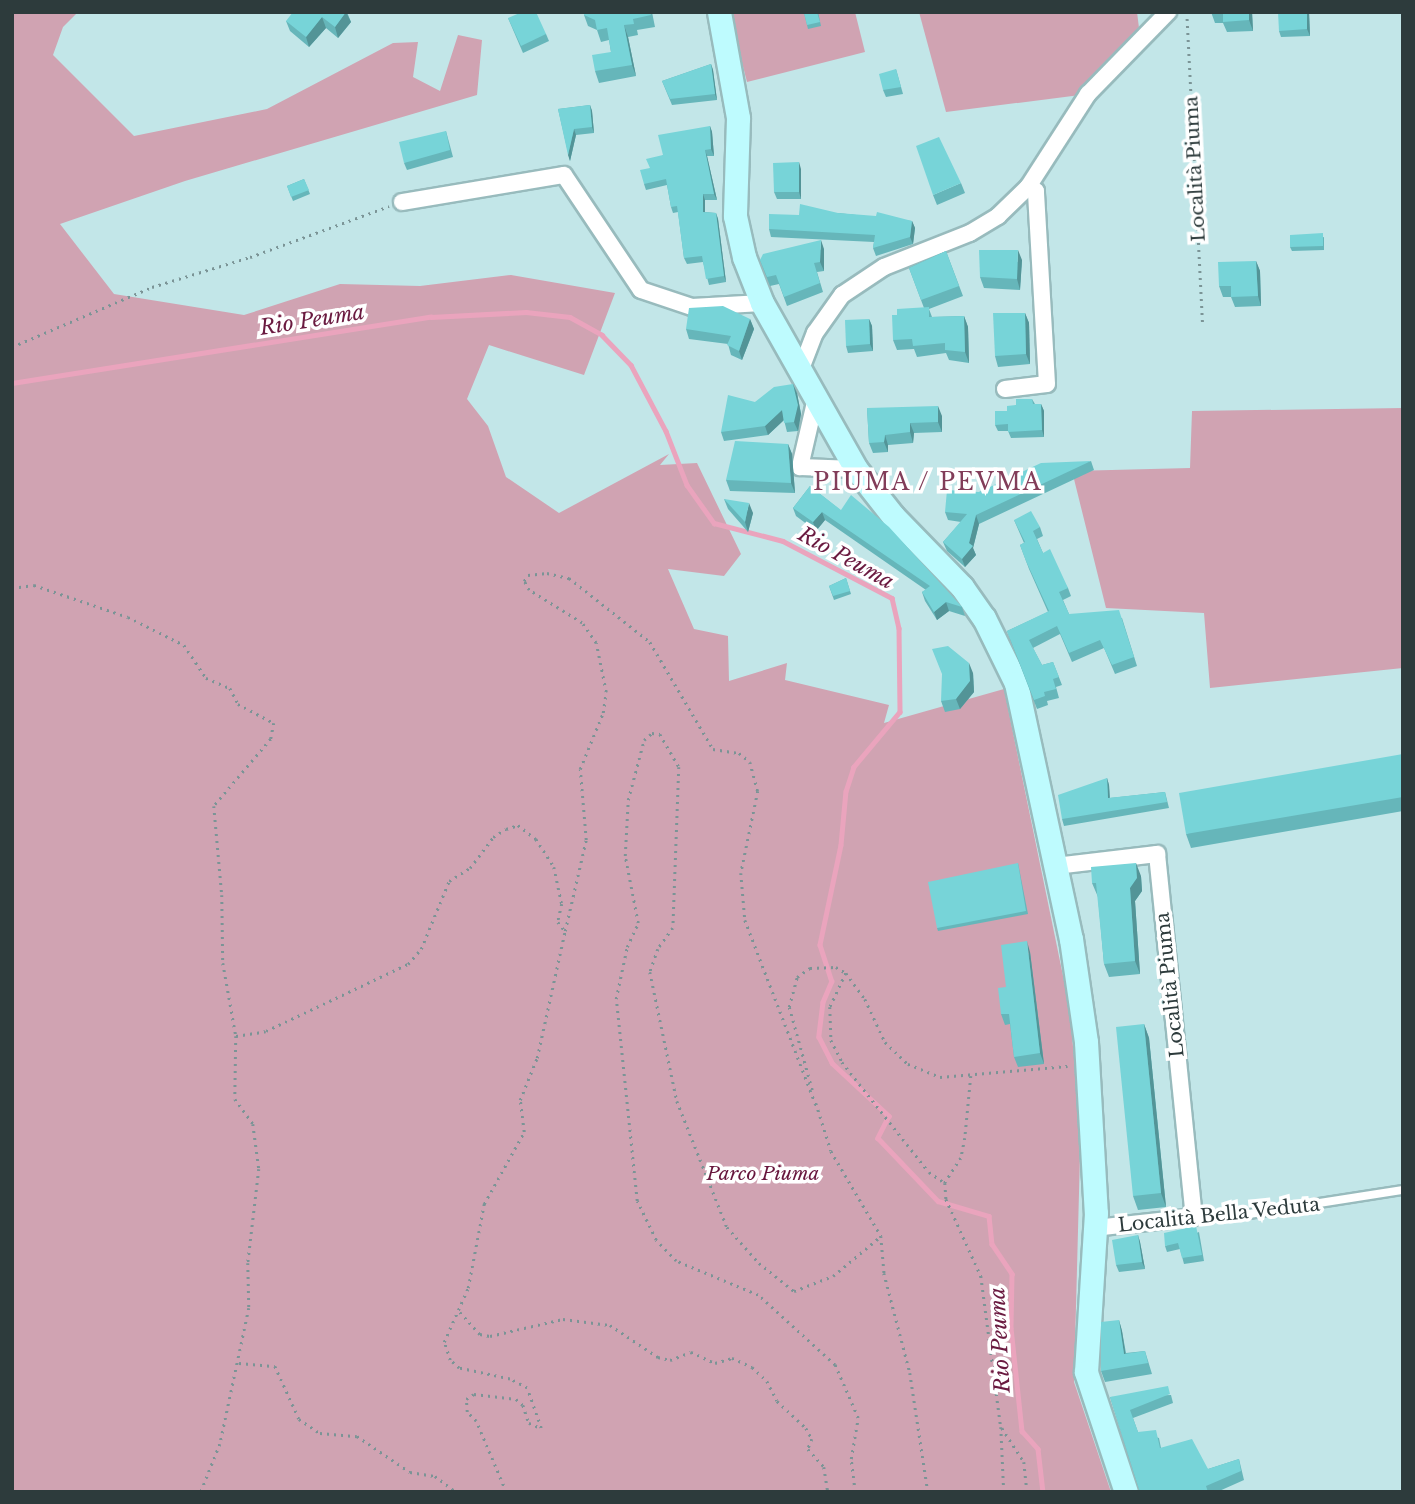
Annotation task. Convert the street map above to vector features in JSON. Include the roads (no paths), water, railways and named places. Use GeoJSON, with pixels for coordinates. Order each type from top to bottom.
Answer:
{"type":"FeatureCollection","features":[{"type":"Feature","properties":{"kind":"street"},"geometry":{"type":"LineString","coordinates":[[719,12],[738,118],[735,216],[744,257],[762,303],[856,468],[893,516],[937,558],[984,618],[1016,683],[1071,940],[1086,1064],[1095,1228]]}},
{"type":"Feature","properties":{"kind":"street"},"geometry":{"type":"LineString","coordinates":[[801,369],[815,333],[842,295],[884,267],[970,233],[998,216],[1028,187],[1088,94],[1168,12]]}},
{"type":"Feature","properties":{"kind":"street"},"geometry":{"type":"LineString","coordinates":[[402,202],[565,176],[641,290],[692,307],[762,303]]}},
{"type":"Feature","properties":{"kind":"street"},"geometry":{"type":"LineString","coordinates":[[1005,388],[1047,384],[1036,191],[1028,187]]}},
{"type":"Feature","properties":{"kind":"street"},"geometry":{"type":"LineString","coordinates":[[816,398],[800,467],[856,468]]}},
{"type":"Feature","properties":{"kind":"street","name":"Località Piuma"},"geometry":{"type":"LineString","coordinates":[[1055,866],[1157,854],[1194,1217]]}},
{"type":"Feature","properties":{"kind":"street","name":"Località Bella Veduta"},"geometry":{"type":"LineString","coordinates":[[1126,1492],[1086,1372],[1095,1228],[1194,1217]]}},
{"type":"Feature","properties":{"kind":"lane","name":"Località Bella Veduta"},"geometry":{"type":"LineString","coordinates":[[1194,1217],[1249,1214],[1403,1190]]}},
{"type":"Feature","properties":{"kind":"waterway","name":"Rio Peuma"},"geometry":{"type":"LineString","coordinates":[[12,383],[431,317],[526,312],[570,317],[602,335],[631,365],[666,431],[687,485],[714,523],[783,541],[892,598],[899,628],[900,712],[854,767],[846,791],[841,845],[820,945],[832,981],[823,1002],[819,1037],[832,1063],[889,1116],[878,1138],[938,1201],[989,1216],[992,1244],[1012,1274],[1011,1328],[1022,1431],[1038,1449],[1043,1492]]}},
{"type":"Feature","properties":{"kind":"district","name":"PIUMA / PEVMA"},"geometry":{"type":"Point","coordinates":[928,482]}},
{"type":"Feature","properties":{"kind":"park label","name":"Parco Piuma"},"geometry":{"type":"Point","coordinates":[763,1174]}}]}
